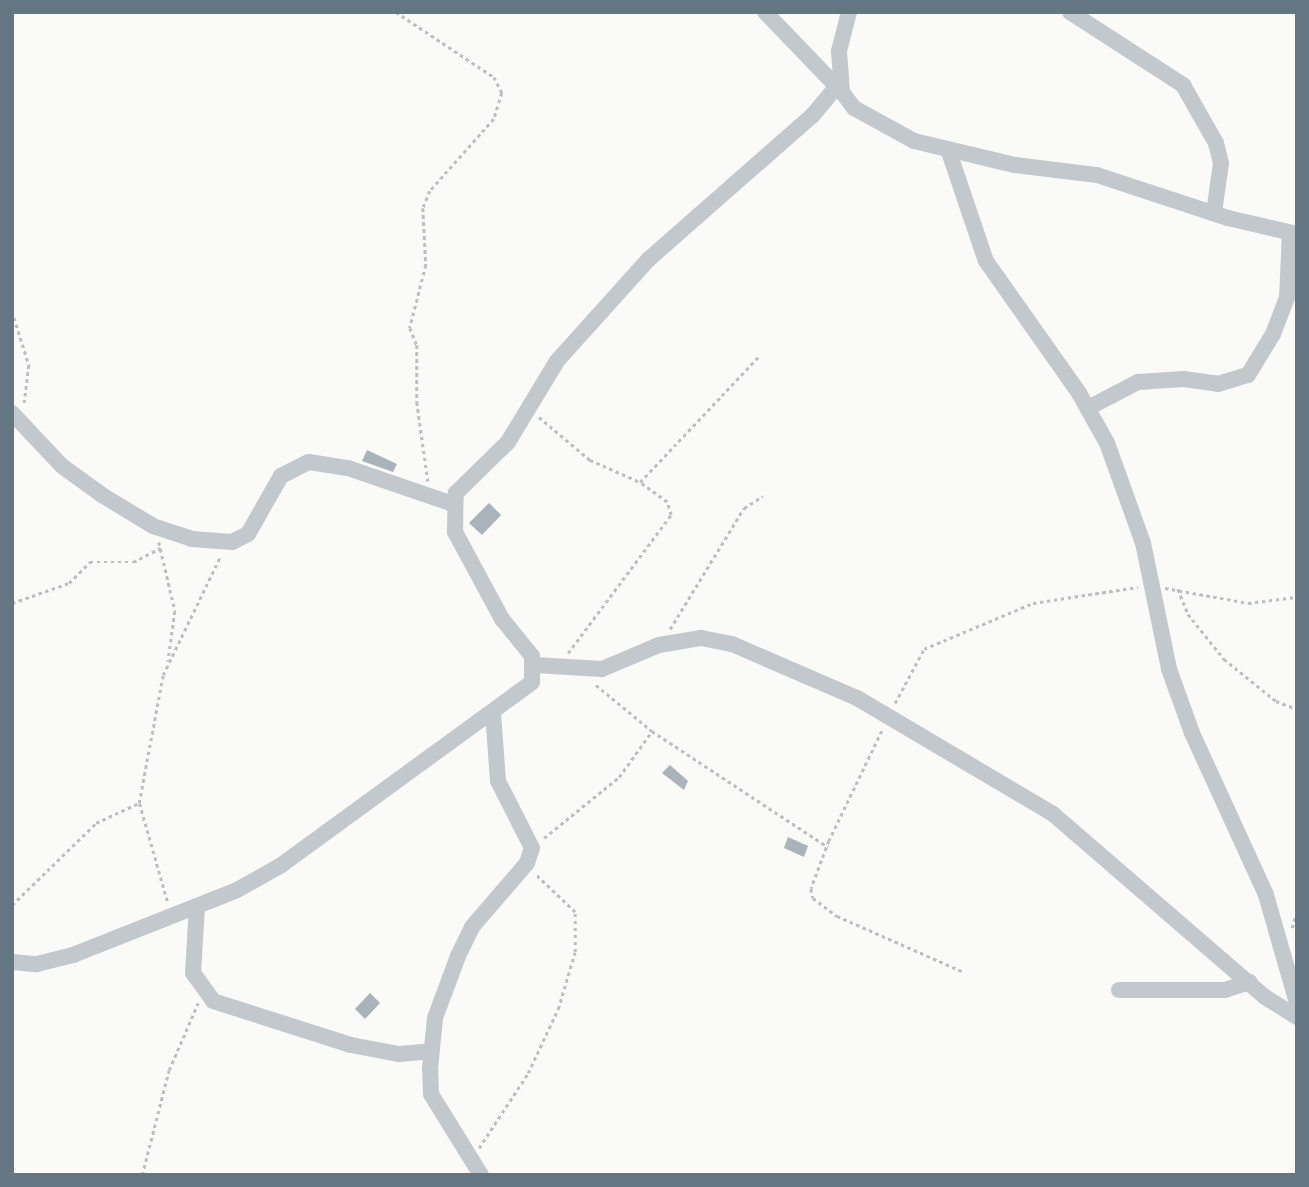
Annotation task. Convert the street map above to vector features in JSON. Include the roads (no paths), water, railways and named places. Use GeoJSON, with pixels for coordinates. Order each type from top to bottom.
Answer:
{"type":"FeatureCollection","features":[{"type":"Feature","properties":{"kind":"street"},"geometry":{"type":"LineString","coordinates":[[765,12],[854,108],[914,141],[1097,175],[1214,213],[1293,233],[1287,298],[1268,344],[1248,375],[1217,384],[1184,379],[1138,382],[1088,408]]}},
{"type":"Feature","properties":{"kind":"street"},"geometry":{"type":"LineString","coordinates":[[849,12],[839,51],[839,89],[812,116],[649,259],[557,361],[508,442],[456,493],[453,504],[454,532],[502,619],[536,665],[602,669],[654,647],[701,638],[732,644],[888,715],[1054,814],[1250,982],[1297,1017]]}},
{"type":"Feature","properties":{"kind":"street"},"geometry":{"type":"LineString","coordinates":[[1070,12],[1183,85],[1216,143],[1221,163],[1214,213]]}},
{"type":"Feature","properties":{"kind":"street"},"geometry":{"type":"LineString","coordinates":[[948,149],[986,261],[1088,408],[1125,489],[1153,586],[1169,669],[1192,733],[1266,895],[1297,1003]]}},
{"type":"Feature","properties":{"kind":"street"},"geometry":{"type":"LineString","coordinates":[[17,418],[62,466],[157,527],[192,539],[226,542],[248,534],[281,476],[309,462],[348,468],[453,504]]}},
{"type":"Feature","properties":{"kind":"street"},"geometry":{"type":"LineString","coordinates":[[12,962],[37,964],[73,955],[170,914],[197,906],[281,866],[494,713],[532,682],[536,665]]}},
{"type":"Feature","properties":{"kind":"street"},"geometry":{"type":"LineString","coordinates":[[481,1175],[431,1094],[431,1051],[442,990],[463,946],[529,857],[524,824],[498,781],[494,713]]}},
{"type":"Feature","properties":{"kind":"street"},"geometry":{"type":"LineString","coordinates":[[197,906],[193,973],[203,993],[232,1011],[351,1045],[399,1054],[431,1051]]}},
{"type":"Feature","properties":{"kind":"street"},"geometry":{"type":"LineString","coordinates":[[1119,990],[1225,990],[1250,982]]}}]}
